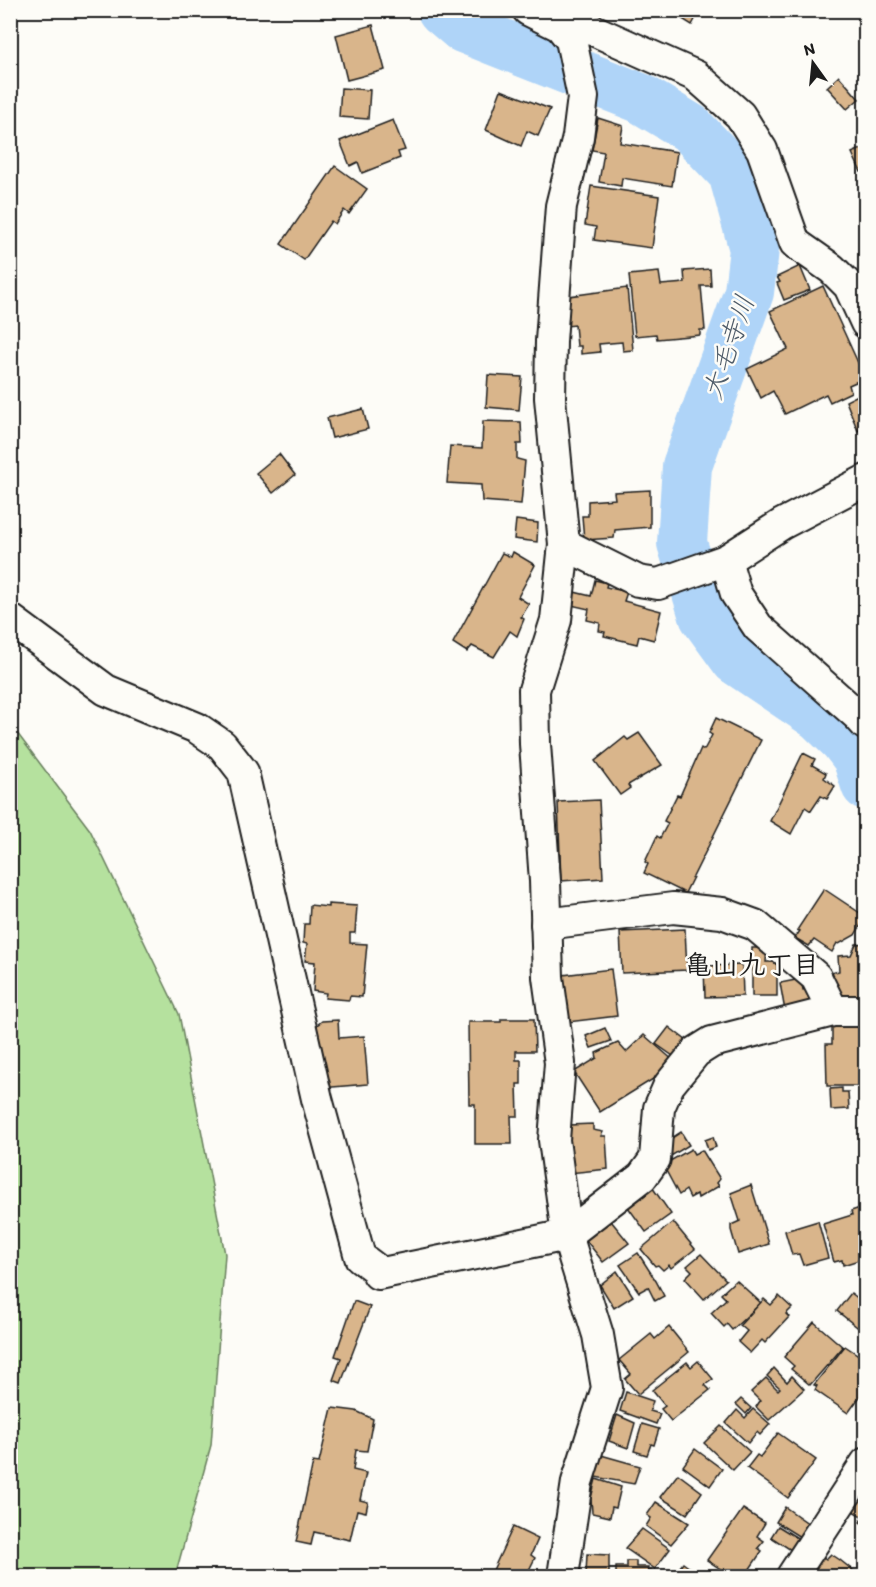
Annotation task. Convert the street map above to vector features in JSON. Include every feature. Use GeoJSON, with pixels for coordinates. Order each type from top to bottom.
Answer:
{"type":"FeatureCollection","features":[{"type":"Feature","properties":{"kind":"street"},"geometry":{"type":"LineString","coordinates":[[528,10],[566,33],[593,30],[696,76],[740,115],[762,150],[795,243],[832,270],[849,286],[866,323]]}},
{"type":"Feature","properties":{"kind":"street"},"geometry":{"type":"LineString","coordinates":[[563,1576],[577,1482],[607,1388],[598,1335],[567,1235],[554,1140],[560,1063],[548,977],[535,744],[534,690],[556,620],[564,544],[550,398],[551,341],[561,206],[578,137],[583,97],[566,33]]}},
{"type":"Feature","properties":{"kind":"street"},"geometry":{"type":"LineString","coordinates":[[564,544],[638,582],[658,584],[722,562],[782,524],[866,480]]}},
{"type":"Feature","properties":{"kind":"street"},"geometry":{"type":"LineString","coordinates":[[722,562],[736,594],[758,627],[849,707],[866,725]]}},
{"type":"Feature","properties":{"kind":"street"},"geometry":{"type":"LineString","coordinates":[[10,619],[106,690],[197,728],[222,745],[243,772],[317,1099],[360,1257],[376,1269],[378,1274],[567,1235],[642,1177],[649,1168],[655,1159],[659,1108],[669,1085],[696,1053],[712,1042],[832,1011],[866,1011]]}},
{"type":"Feature","properties":{"kind":"street"},"geometry":{"type":"LineString","coordinates":[[546,924],[673,908],[722,913],[755,926],[816,976],[832,1011]]}},
{"type":"Feature","properties":{"kind":"street"},"geometry":{"type":"LineString","coordinates":[[792,1576],[866,1463]]}},
{"type":"Feature","properties":{"kind":"green space"},"geometry":{"type":"Polygon","coordinates":[[[11,725],[90,830],[179,1014],[225,1254],[211,1445],[175,1576],[11,1576],[11,725]]]}},
{"type":"Feature","properties":{"kind":"building"},"geometry":{"type":"Polygon","coordinates":[[[668,10],[700,10],[692,25],[668,10]]]}},
{"type":"Feature","properties":{"kind":"building"},"geometry":{"type":"Polygon","coordinates":[[[373,25],[385,70],[347,80],[336,35],[373,25]]]}},
{"type":"Feature","properties":{"kind":"building"},"geometry":{"type":"Polygon","coordinates":[[[839,76],[859,99],[847,109],[827,87],[839,76]]]}},
{"type":"Feature","properties":{"kind":"building"},"geometry":{"type":"Polygon","coordinates":[[[341,88],[370,90],[368,119],[339,117],[341,88]]]}},
{"type":"Feature","properties":{"kind":"building"},"geometry":{"type":"Polygon","coordinates":[[[501,90],[550,109],[538,136],[527,131],[521,146],[486,130],[501,90]]]}},
{"type":"Feature","properties":{"kind":"building"},"geometry":{"type":"Polygon","coordinates":[[[598,118],[623,126],[620,143],[677,152],[672,186],[622,178],[621,186],[599,182],[604,152],[592,150],[598,118]]]}},
{"type":"Feature","properties":{"kind":"building"},"geometry":{"type":"Polygon","coordinates":[[[393,120],[405,150],[398,152],[400,158],[362,173],[358,162],[350,166],[340,141],[393,120]]]}},
{"type":"Feature","properties":{"kind":"building"},"geometry":{"type":"Polygon","coordinates":[[[866,147],[866,170],[861,172],[852,153],[866,147]]]}},
{"type":"Feature","properties":{"kind":"building"},"geometry":{"type":"Polygon","coordinates":[[[335,166],[367,189],[349,214],[344,210],[335,224],[331,221],[304,260],[281,244],[335,166]]]}},
{"type":"Feature","properties":{"kind":"building"},"geometry":{"type":"Polygon","coordinates":[[[591,186],[659,196],[652,248],[594,240],[596,227],[585,225],[591,186]]]}},
{"type":"Feature","properties":{"kind":"building"},"geometry":{"type":"Polygon","coordinates":[[[800,266],[810,290],[784,300],[777,277],[800,266]]]}},
{"type":"Feature","properties":{"kind":"building"},"geometry":{"type":"Polygon","coordinates":[[[710,269],[711,286],[701,286],[705,330],[700,330],[700,335],[657,339],[656,334],[635,336],[629,275],[659,272],[661,285],[685,283],[684,271],[710,269]]]}},
{"type":"Feature","properties":{"kind":"building"},"geometry":{"type":"Polygon","coordinates":[[[823,286],[865,378],[849,385],[851,392],[830,402],[826,394],[785,414],[773,391],[761,398],[747,369],[788,349],[770,311],[823,286]]]}},
{"type":"Feature","properties":{"kind":"building"},"geometry":{"type":"Polygon","coordinates":[[[627,288],[633,350],[623,351],[622,342],[599,344],[600,352],[581,354],[581,346],[577,346],[575,325],[566,326],[569,296],[627,288]]]}},
{"type":"Feature","properties":{"kind":"building"},"geometry":{"type":"Polygon","coordinates":[[[488,375],[522,377],[519,410],[486,407],[488,375]]]}},
{"type":"Feature","properties":{"kind":"building"},"geometry":{"type":"Polygon","coordinates":[[[866,391],[866,427],[858,431],[846,401],[866,391]]]}},
{"type":"Feature","properties":{"kind":"building"},"geometry":{"type":"Polygon","coordinates":[[[363,409],[368,429],[332,438],[327,418],[363,409]]]}},
{"type":"Feature","properties":{"kind":"building"},"geometry":{"type":"Polygon","coordinates":[[[483,421],[521,422],[522,444],[517,444],[517,459],[525,461],[521,504],[482,501],[481,485],[447,483],[450,446],[482,448],[483,421]]]}},
{"type":"Feature","properties":{"kind":"building"},"geometry":{"type":"Polygon","coordinates":[[[279,454],[295,475],[273,493],[256,473],[279,454]]]}},
{"type":"Feature","properties":{"kind":"building"},"geometry":{"type":"Polygon","coordinates":[[[650,490],[650,527],[615,530],[614,538],[584,540],[582,516],[588,516],[588,501],[615,499],[614,492],[650,490]]]}},
{"type":"Feature","properties":{"kind":"building"},"geometry":{"type":"Polygon","coordinates":[[[516,520],[538,523],[537,542],[514,539],[516,520]]]}},
{"type":"Feature","properties":{"kind":"building"},"geometry":{"type":"Polygon","coordinates":[[[513,552],[535,565],[518,597],[529,604],[521,617],[524,619],[517,636],[510,631],[494,657],[472,646],[467,652],[453,643],[502,553],[511,557],[513,552]]]}},
{"type":"Feature","properties":{"kind":"building"},"geometry":{"type":"Polygon","coordinates":[[[595,580],[607,583],[606,587],[627,592],[624,601],[661,611],[654,640],[639,636],[637,644],[604,636],[605,632],[599,631],[600,623],[587,620],[589,609],[571,605],[574,592],[591,596],[595,580]]]}},
{"type":"Feature","properties":{"kind":"building"},"geometry":{"type":"Polygon","coordinates":[[[716,718],[761,740],[685,893],[644,873],[648,864],[645,862],[657,836],[660,838],[668,823],[664,821],[677,795],[680,796],[701,748],[704,750],[712,735],[709,733],[716,718]]]}},
{"type":"Feature","properties":{"kind":"building"},"geometry":{"type":"Polygon","coordinates":[[[639,733],[662,765],[628,785],[630,788],[620,795],[595,761],[625,737],[628,740],[639,733]]]}},
{"type":"Feature","properties":{"kind":"building"},"geometry":{"type":"Polygon","coordinates":[[[803,753],[815,759],[812,765],[826,773],[824,778],[835,786],[827,799],[821,796],[811,811],[805,807],[791,834],[770,821],[803,753]]]}},
{"type":"Feature","properties":{"kind":"building"},"geometry":{"type":"Polygon","coordinates":[[[599,800],[603,878],[561,881],[558,802],[599,800]]]}},
{"type":"Feature","properties":{"kind":"building"},"geometry":{"type":"Polygon","coordinates":[[[824,889],[866,917],[855,935],[837,943],[832,952],[814,940],[809,946],[795,938],[800,931],[797,930],[824,889]]]}},
{"type":"Feature","properties":{"kind":"building"},"geometry":{"type":"Polygon","coordinates":[[[328,904],[357,906],[355,933],[350,933],[350,943],[367,944],[362,997],[350,996],[349,1000],[325,998],[326,993],[313,991],[315,962],[305,961],[307,944],[303,943],[304,924],[309,924],[310,905],[328,907],[328,904]]]}},
{"type":"Feature","properties":{"kind":"building"},"geometry":{"type":"Polygon","coordinates":[[[685,929],[687,970],[622,973],[620,932],[685,929]]]}},
{"type":"Feature","properties":{"kind":"building"},"geometry":{"type":"Polygon","coordinates":[[[866,943],[863,996],[833,999],[831,973],[839,971],[838,956],[851,955],[856,944],[866,943]]]}},
{"type":"Feature","properties":{"kind":"building"},"geometry":{"type":"Polygon","coordinates":[[[752,948],[767,948],[766,962],[777,962],[777,996],[752,996],[752,948]]]}},
{"type":"Feature","properties":{"kind":"building"},"geometry":{"type":"Polygon","coordinates":[[[742,965],[743,996],[705,997],[704,966],[742,965]]]}},
{"type":"Feature","properties":{"kind":"building"},"geometry":{"type":"Polygon","coordinates":[[[611,969],[617,1016],[568,1022],[563,975],[611,969]]]}},
{"type":"Feature","properties":{"kind":"building"},"geometry":{"type":"Polygon","coordinates":[[[801,979],[803,990],[809,989],[812,1007],[785,1011],[780,983],[801,979]]]}},
{"type":"Feature","properties":{"kind":"building"},"geometry":{"type":"Polygon","coordinates":[[[501,1019],[534,1019],[535,1051],[516,1051],[516,1060],[521,1060],[521,1084],[517,1084],[518,1116],[511,1116],[512,1144],[475,1144],[475,1104],[469,1104],[468,1022],[501,1022],[501,1019]]]}},
{"type":"Feature","properties":{"kind":"building"},"geometry":{"type":"Polygon","coordinates":[[[338,1020],[339,1038],[364,1036],[368,1084],[321,1088],[317,1025],[322,1021],[338,1020]]]}},
{"type":"Feature","properties":{"kind":"building"},"geometry":{"type":"Polygon","coordinates":[[[861,1025],[862,1034],[866,1034],[866,1077],[859,1078],[859,1086],[827,1086],[826,1044],[832,1044],[832,1026],[861,1025]]]}},
{"type":"Feature","properties":{"kind":"building"},"geometry":{"type":"Polygon","coordinates":[[[669,1027],[687,1041],[676,1058],[656,1044],[669,1027]]]}},
{"type":"Feature","properties":{"kind":"building"},"geometry":{"type":"Polygon","coordinates":[[[605,1028],[611,1041],[591,1048],[586,1036],[605,1028]]]}},
{"type":"Feature","properties":{"kind":"building"},"geometry":{"type":"Polygon","coordinates":[[[644,1035],[674,1061],[657,1083],[653,1079],[600,1112],[574,1072],[597,1058],[596,1053],[618,1043],[626,1052],[644,1035]]]}},
{"type":"Feature","properties":{"kind":"building"},"geometry":{"type":"Polygon","coordinates":[[[842,1088],[842,1092],[848,1092],[849,1109],[831,1110],[830,1089],[842,1088]]]}},
{"type":"Feature","properties":{"kind":"building"},"geometry":{"type":"Polygon","coordinates":[[[593,1124],[593,1130],[603,1132],[601,1136],[606,1136],[608,1169],[569,1173],[569,1125],[593,1124]]]}},
{"type":"Feature","properties":{"kind":"building"},"geometry":{"type":"Polygon","coordinates":[[[681,1132],[689,1145],[671,1156],[664,1143],[681,1132]]]}},
{"type":"Feature","properties":{"kind":"building"},"geometry":{"type":"Polygon","coordinates":[[[713,1137],[716,1147],[708,1150],[705,1140],[713,1137]]]}},
{"type":"Feature","properties":{"kind":"building"},"geometry":{"type":"Polygon","coordinates":[[[691,1149],[694,1154],[702,1150],[720,1179],[717,1183],[719,1186],[698,1198],[697,1194],[690,1198],[686,1190],[679,1195],[663,1165],[691,1149]]]}},
{"type":"Feature","properties":{"kind":"building"},"geometry":{"type":"Polygon","coordinates":[[[650,1184],[671,1214],[646,1232],[625,1203],[650,1184]]]}},
{"type":"Feature","properties":{"kind":"building"},"geometry":{"type":"Polygon","coordinates":[[[751,1185],[769,1244],[738,1254],[731,1225],[740,1221],[731,1193],[751,1185]]]}},
{"type":"Feature","properties":{"kind":"building"},"geometry":{"type":"Polygon","coordinates":[[[860,1208],[862,1259],[843,1265],[842,1260],[834,1262],[823,1224],[852,1215],[851,1211],[860,1208]]]}},
{"type":"Feature","properties":{"kind":"building"},"geometry":{"type":"Polygon","coordinates":[[[607,1216],[629,1243],[603,1262],[585,1239],[607,1216]]]}},
{"type":"Feature","properties":{"kind":"building"},"geometry":{"type":"Polygon","coordinates":[[[818,1221],[828,1258],[803,1265],[799,1254],[792,1255],[785,1231],[818,1221]]]}},
{"type":"Feature","properties":{"kind":"building"},"geometry":{"type":"Polygon","coordinates":[[[673,1222],[695,1249],[671,1268],[669,1265],[663,1270],[658,1265],[655,1266],[641,1249],[673,1222]]]}},
{"type":"Feature","properties":{"kind":"building"},"geometry":{"type":"Polygon","coordinates":[[[638,1253],[664,1296],[655,1301],[648,1287],[639,1292],[620,1265],[638,1253]]]}},
{"type":"Feature","properties":{"kind":"building"},"geometry":{"type":"Polygon","coordinates":[[[701,1254],[726,1280],[704,1299],[685,1278],[692,1271],[687,1266],[701,1254]]]}},
{"type":"Feature","properties":{"kind":"building"},"geometry":{"type":"Polygon","coordinates":[[[617,1271],[633,1296],[614,1308],[600,1285],[617,1271]]]}},
{"type":"Feature","properties":{"kind":"building"},"geometry":{"type":"Polygon","coordinates":[[[736,1280],[761,1303],[732,1330],[727,1324],[724,1327],[711,1313],[726,1299],[721,1294],[736,1280]]]}},
{"type":"Feature","properties":{"kind":"building"},"geometry":{"type":"Polygon","coordinates":[[[851,1293],[859,1299],[862,1295],[866,1298],[866,1334],[837,1311],[851,1293]]]}},
{"type":"Feature","properties":{"kind":"building"},"geometry":{"type":"Polygon","coordinates":[[[779,1296],[792,1308],[786,1314],[789,1317],[765,1343],[762,1340],[750,1353],[738,1342],[747,1331],[740,1325],[764,1299],[771,1305],[779,1296]]]}},
{"type":"Feature","properties":{"kind":"building"},"geometry":{"type":"Polygon","coordinates":[[[354,1301],[370,1307],[341,1383],[333,1380],[341,1358],[335,1356],[354,1301]]]}},
{"type":"Feature","properties":{"kind":"building"},"geometry":{"type":"Polygon","coordinates":[[[814,1322],[843,1347],[810,1385],[791,1369],[794,1366],[784,1357],[814,1322]]]}},
{"type":"Feature","properties":{"kind":"building"},"geometry":{"type":"Polygon","coordinates":[[[669,1327],[689,1352],[638,1394],[625,1379],[631,1374],[619,1360],[651,1334],[655,1339],[669,1327]]]}},
{"type":"Feature","properties":{"kind":"building"},"geometry":{"type":"Polygon","coordinates":[[[845,1346],[866,1360],[864,1391],[848,1413],[815,1390],[817,1386],[814,1385],[845,1346]]]}},
{"type":"Feature","properties":{"kind":"building"},"geometry":{"type":"Polygon","coordinates":[[[698,1361],[713,1379],[705,1385],[710,1390],[671,1421],[661,1409],[665,1406],[652,1390],[687,1362],[691,1367],[698,1361]]]}},
{"type":"Feature","properties":{"kind":"building"},"geometry":{"type":"Polygon","coordinates":[[[774,1368],[787,1382],[792,1376],[804,1389],[769,1420],[756,1407],[760,1401],[751,1392],[766,1378],[778,1390],[780,1388],[767,1376],[774,1368]]]}},
{"type":"Feature","properties":{"kind":"building"},"geometry":{"type":"Polygon","coordinates":[[[626,1392],[653,1401],[650,1411],[660,1414],[656,1424],[620,1411],[626,1392]]]}},
{"type":"Feature","properties":{"kind":"building"},"geometry":{"type":"Polygon","coordinates":[[[741,1399],[751,1408],[746,1414],[736,1404],[741,1399]]]}},
{"type":"Feature","properties":{"kind":"building"},"geometry":{"type":"Polygon","coordinates":[[[332,1408],[356,1411],[373,1419],[367,1451],[356,1450],[353,1470],[366,1473],[360,1500],[368,1502],[366,1512],[357,1510],[350,1540],[314,1532],[311,1545],[296,1542],[313,1462],[319,1463],[332,1408]]]}},
{"type":"Feature","properties":{"kind":"building"},"geometry":{"type":"Polygon","coordinates":[[[753,1409],[770,1424],[760,1435],[757,1432],[748,1443],[726,1423],[737,1410],[745,1418],[753,1409]]]}},
{"type":"Feature","properties":{"kind":"building"},"geometry":{"type":"Polygon","coordinates":[[[617,1415],[635,1423],[628,1448],[609,1441],[617,1415]]]}},
{"type":"Feature","properties":{"kind":"building"},"geometry":{"type":"Polygon","coordinates":[[[642,1424],[659,1429],[654,1445],[651,1444],[647,1455],[634,1451],[642,1424]]]}},
{"type":"Feature","properties":{"kind":"building"},"geometry":{"type":"Polygon","coordinates":[[[721,1426],[750,1452],[733,1470],[704,1443],[721,1426]]]}},
{"type":"Feature","properties":{"kind":"building"},"geometry":{"type":"Polygon","coordinates":[[[778,1433],[816,1460],[788,1498],[747,1468],[757,1455],[760,1457],[778,1433]]]}},
{"type":"Feature","properties":{"kind":"building"},"geometry":{"type":"Polygon","coordinates":[[[695,1449],[722,1469],[710,1486],[683,1466],[695,1449]]]}},
{"type":"Feature","properties":{"kind":"building"},"geometry":{"type":"Polygon","coordinates":[[[601,1455],[640,1466],[634,1484],[595,1477],[601,1455]]]}},
{"type":"Feature","properties":{"kind":"building"},"geometry":{"type":"Polygon","coordinates":[[[678,1474],[702,1492],[687,1514],[660,1497],[678,1474]]]}},
{"type":"Feature","properties":{"kind":"building"},"geometry":{"type":"Polygon","coordinates":[[[596,1479],[621,1487],[616,1508],[612,1507],[610,1517],[592,1513],[591,1498],[596,1479]]]}},
{"type":"Feature","properties":{"kind":"building"},"geometry":{"type":"Polygon","coordinates":[[[866,1482],[866,1526],[860,1522],[863,1517],[848,1508],[866,1482]]]}},
{"type":"Feature","properties":{"kind":"building"},"geometry":{"type":"Polygon","coordinates":[[[656,1502],[689,1523],[671,1544],[646,1526],[651,1518],[647,1515],[656,1502]]]}},
{"type":"Feature","properties":{"kind":"building"},"geometry":{"type":"Polygon","coordinates":[[[785,1507],[809,1524],[800,1537],[776,1522],[785,1507]]]}},
{"type":"Feature","properties":{"kind":"building"},"geometry":{"type":"Polygon","coordinates":[[[743,1509],[765,1523],[757,1536],[764,1541],[758,1548],[762,1551],[745,1576],[731,1576],[707,1560],[743,1509]]]}},
{"type":"Feature","properties":{"kind":"building"},"geometry":{"type":"Polygon","coordinates":[[[778,1526],[799,1539],[791,1550],[771,1537],[778,1526]]]}},
{"type":"Feature","properties":{"kind":"building"},"geometry":{"type":"Polygon","coordinates":[[[513,1527],[538,1539],[531,1555],[535,1558],[526,1576],[508,1576],[493,1570],[513,1527]]]}},
{"type":"Feature","properties":{"kind":"building"},"geometry":{"type":"Polygon","coordinates":[[[642,1529],[670,1549],[655,1569],[625,1548],[642,1529]]]}},
{"type":"Feature","properties":{"kind":"building"},"geometry":{"type":"Polygon","coordinates":[[[587,1554],[609,1555],[609,1576],[581,1576],[581,1573],[586,1574],[587,1554]]]}},
{"type":"Feature","properties":{"kind":"building"},"geometry":{"type":"Polygon","coordinates":[[[831,1554],[860,1576],[824,1576],[813,1568],[822,1556],[826,1559],[831,1554]]]}},
{"type":"Feature","properties":{"kind":"building"},"geometry":{"type":"Polygon","coordinates":[[[627,1561],[636,1561],[636,1567],[648,1567],[648,1570],[651,1570],[651,1576],[616,1576],[616,1567],[627,1567],[627,1561]]]}},
{"type":"Feature","properties":{"kind":"building"},"geometry":{"type":"Polygon","coordinates":[[[683,1563],[701,1576],[673,1576],[683,1563]]]}},
{"type":"Feature","properties":{"kind":"waterway","name":"大毛寺川"},"geometry":{"type":"LineString","coordinates":[[442,10],[463,28],[640,98],[690,128],[733,173],[754,249],[749,292],[687,466],[682,543],[704,616],[736,660],[819,716],[844,740],[857,757],[866,785]]}},
{"type":"Feature","properties":{"kind":"district","name":"亀山九丁目"},"geometry":{"type":"Point","coordinates":[752,964]}}]}
